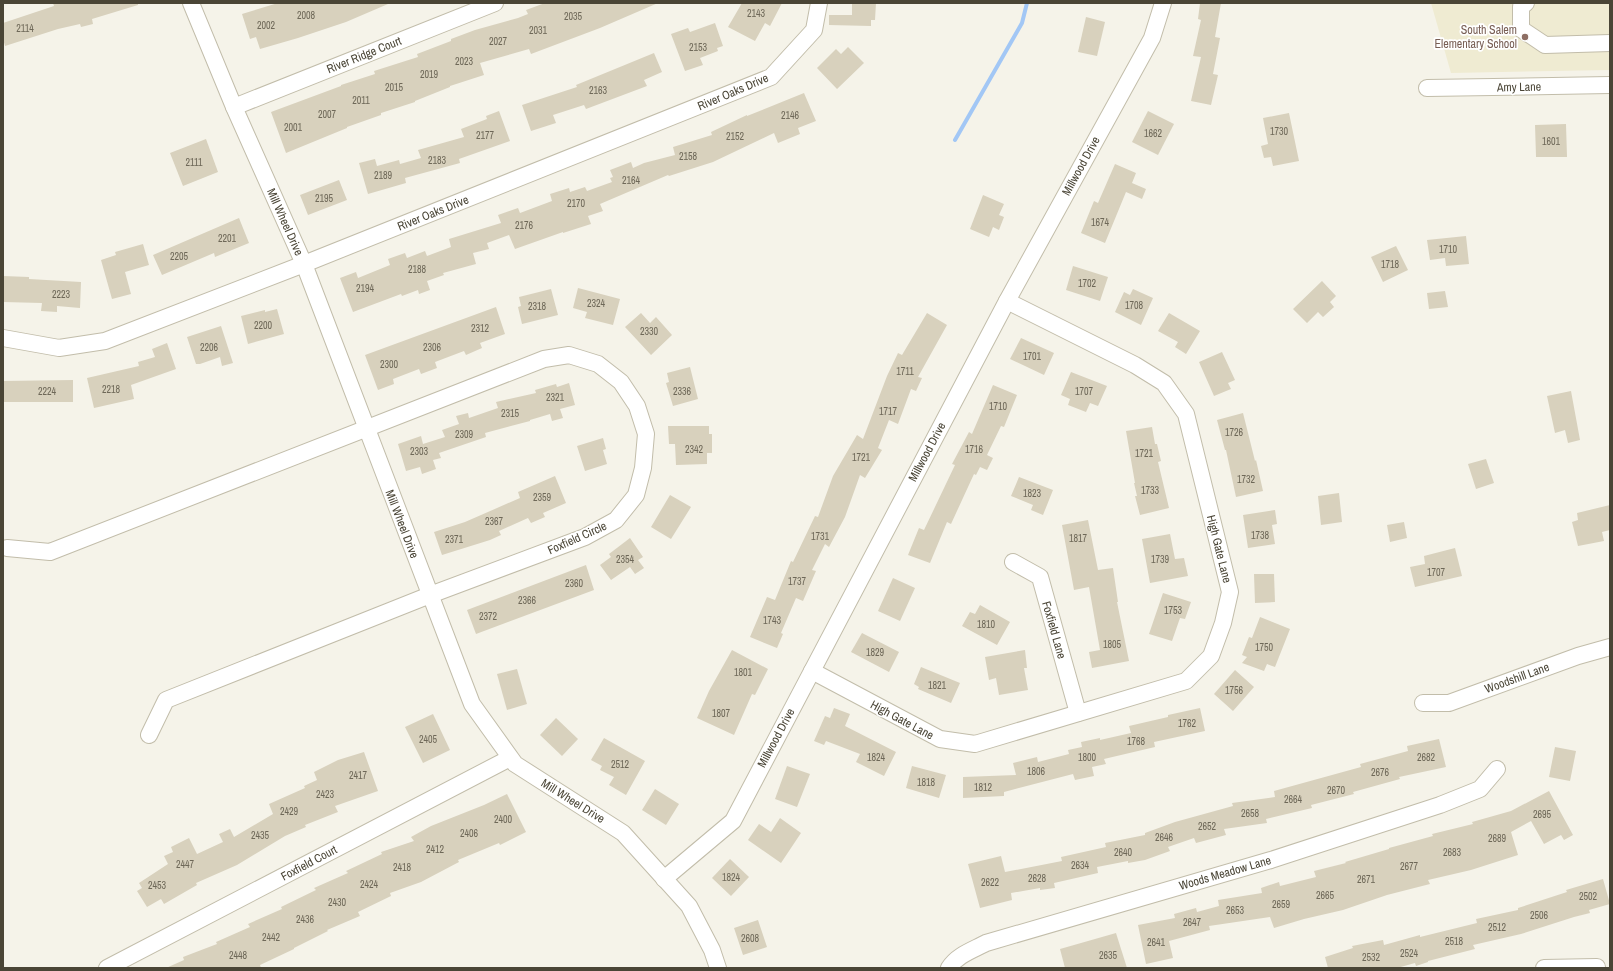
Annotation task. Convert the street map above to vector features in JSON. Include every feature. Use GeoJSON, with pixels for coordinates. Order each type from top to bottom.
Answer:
{"type":"FeatureCollection","features":[{"type":"Feature","properties":{"kind":"street","name":"Mill Wheel Drive"},"geometry":{"type":"LineString","coordinates":[[192,3],[234,107],[304,264],[472,704],[515,764],[623,833],[689,906],[712,950],[718,968]]}},
{"type":"Feature","properties":{"kind":"street","name":"River Ridge Court"},"geometry":{"type":"LineString","coordinates":[[234,107],[495,3]]}},
{"type":"Feature","properties":{"kind":"street","name":"River Oaks Drive"},"geometry":{"type":"LineString","coordinates":[[3,338],[59,348],[105,341],[304,264],[771,77],[814,30],[819,3]]}},
{"type":"Feature","properties":{"kind":"street","name":"Millwood Drive"},"geometry":{"type":"LineString","coordinates":[[664,879],[733,821],[1006,301],[1152,38],[1163,3]]}},
{"type":"Feature","properties":{"kind":"street"},"geometry":{"type":"LineString","coordinates":[[1526,3],[1521,8],[1521,29],[1545,45],[1610,43]]}},
{"type":"Feature","properties":{"kind":"street","name":"Amy Lane"},"geometry":{"type":"LineString","coordinates":[[1427,88],[1610,86]]}},
{"type":"Feature","properties":{"kind":"street","name":"High Gate Lane"},"geometry":{"type":"LineString","coordinates":[[812,671],[940,739],[975,744],[1186,681],[1211,656],[1223,623],[1230,592],[1186,414],[1164,383],[1136,365],[1006,301]]}},
{"type":"Feature","properties":{"kind":"street","name":"Foxfield Circle"},"geometry":{"type":"LineString","coordinates":[[7,548],[50,552],[544,359],[569,355],[598,364],[621,382],[637,406],[646,434],[643,468],[636,495],[616,520],[585,537],[430,595],[166,700],[149,734]]}},
{"type":"Feature","properties":{"kind":"street","name":"Foxfield Lane"},"geometry":{"type":"LineString","coordinates":[[1013,562],[1040,577],[1078,713]]}},
{"type":"Feature","properties":{"kind":"street","name":"Woodshill Lane"},"geometry":{"type":"LineString","coordinates":[[1423,703],[1449,703],[1578,656],[1610,646]]}},
{"type":"Feature","properties":{"kind":"street","name":"Foxfield Court"},"geometry":{"type":"LineString","coordinates":[[107,968],[510,758]]}},
{"type":"Feature","properties":{"kind":"street","name":"Woods Meadow Lane"},"geometry":{"type":"LineString","coordinates":[[949,968],[964,954],[986,943],[1271,860],[1440,805],[1480,789],[1497,769]]}},
{"type":"Feature","properties":{"kind":"street"},"geometry":{"type":"LineString","coordinates":[[1544,968],[1597,967]]}},
{"type":"Feature","properties":{"kind":"shaded area","name":"South Salem Elementary School"},"geometry":{"type":"Polygon","coordinates":[[[1431,3],[1610,3],[1610,70],[1451,73],[1431,3]]]}},
{"type":"Feature","properties":{"kind":"building"},"geometry":{"type":"Polygon","coordinates":[[[53,3],[138,3],[138,5],[92,19],[93,24],[81,27],[80,24],[58,29],[5,46],[3,39],[3,23],[54,6],[53,3]]]}},
{"type":"Feature","properties":{"kind":"building"},"geometry":{"type":"Polygon","coordinates":[[[278,3],[388,4],[346,22],[260,49],[256,37],[250,39],[242,14],[278,3]]]}},
{"type":"Feature","properties":{"kind":"building"},"geometry":{"type":"Polygon","coordinates":[[[545,3],[658,3],[600,28],[531,54],[529,49],[480,63],[484,75],[450,86],[415,102],[381,113],[381,115],[347,127],[286,153],[271,112],[341,85],[375,74],[374,71],[418,57],[417,54],[451,41],[451,39],[475,30],[518,18],[528,14],[526,10],[545,3]]]}},
{"type":"Feature","properties":{"kind":"building"},"geometry":{"type":"Polygon","coordinates":[[[742,3],[782,3],[770,26],[765,23],[755,41],[728,27],[742,3]]]}},
{"type":"Feature","properties":{"kind":"building"},"geometry":{"type":"Polygon","coordinates":[[[852,3],[876,3],[875,20],[871,20],[871,26],[829,25],[829,15],[852,15],[852,3]]]}},
{"type":"Feature","properties":{"kind":"building"},"geometry":{"type":"Polygon","coordinates":[[[1200,3],[1221,3],[1215,37],[1220,38],[1213,74],[1218,75],[1211,105],[1191,101],[1201,57],[1193,56],[1201,20],[1198,19],[1200,3]]]}},
{"type":"Feature","properties":{"kind":"building"},"geometry":{"type":"Polygon","coordinates":[[[1086,17],[1105,22],[1097,56],[1078,52],[1086,17]]]}},
{"type":"Feature","properties":{"kind":"building"},"geometry":{"type":"Polygon","coordinates":[[[715,23],[723,46],[717,48],[718,51],[700,58],[703,65],[685,71],[671,34],[688,28],[690,32],[715,23]]]}},
{"type":"Feature","properties":{"kind":"building"},"geometry":{"type":"Polygon","coordinates":[[[848,47],[864,63],[837,89],[817,68],[836,49],[841,54],[848,47]]]}},
{"type":"Feature","properties":{"kind":"building"},"geometry":{"type":"Polygon","coordinates":[[[654,53],[662,72],[644,80],[647,86],[586,109],[584,105],[553,115],[556,123],[531,131],[522,105],[577,87],[576,85],[654,53]]]}},
{"type":"Feature","properties":{"kind":"building"},"geometry":{"type":"Polygon","coordinates":[[[804,93],[816,121],[798,128],[800,134],[778,143],[774,133],[713,162],[669,176],[668,175],[600,204],[603,211],[588,216],[591,224],[515,249],[509,235],[487,243],[489,249],[473,253],[476,264],[443,273],[444,275],[427,281],[430,290],[419,294],[418,290],[402,296],[401,294],[353,312],[340,278],[356,272],[358,278],[390,265],[388,259],[405,253],[407,258],[425,251],[427,256],[451,247],[449,239],[501,223],[498,215],[518,208],[520,213],[552,201],[550,194],[569,188],[570,192],[585,187],[587,191],[612,182],[610,178],[613,177],[610,170],[631,162],[633,168],[644,163],[675,155],[673,147],[712,135],[711,132],[747,115],[804,93]]]}},
{"type":"Feature","properties":{"kind":"building"},"geometry":{"type":"Polygon","coordinates":[[[499,111],[510,141],[459,159],[460,163],[405,178],[406,183],[368,194],[359,163],[375,159],[377,166],[399,160],[400,164],[421,158],[418,150],[464,137],[461,129],[487,119],[486,116],[499,111]]]}},
{"type":"Feature","properties":{"kind":"building"},"geometry":{"type":"Polygon","coordinates":[[[1148,111],[1174,124],[1158,155],[1132,142],[1148,111]]]}},
{"type":"Feature","properties":{"kind":"building"},"geometry":{"type":"Polygon","coordinates":[[[1289,113],[1299,161],[1273,166],[1271,157],[1264,158],[1261,146],[1268,144],[1263,118],[1289,113]]]}},
{"type":"Feature","properties":{"kind":"building"},"geometry":{"type":"Polygon","coordinates":[[[1566,124],[1567,157],[1536,157],[1535,125],[1566,124]]]}},
{"type":"Feature","properties":{"kind":"building"},"geometry":{"type":"Polygon","coordinates":[[[206,139],[218,172],[183,186],[170,153],[206,139]]]}},
{"type":"Feature","properties":{"kind":"building"},"geometry":{"type":"Polygon","coordinates":[[[1115,164],[1136,173],[1132,183],[1146,189],[1142,199],[1126,192],[1105,243],[1081,233],[1094,201],[1098,203],[1115,164]]]}},
{"type":"Feature","properties":{"kind":"building"},"geometry":{"type":"Polygon","coordinates":[[[339,180],[347,200],[308,215],[300,195],[339,180]]]}},
{"type":"Feature","properties":{"kind":"building"},"geometry":{"type":"Polygon","coordinates":[[[983,195],[1004,204],[999,215],[1004,217],[999,230],[993,227],[989,237],[970,229],[983,195]]]}},
{"type":"Feature","properties":{"kind":"building"},"geometry":{"type":"Polygon","coordinates":[[[239,218],[249,243],[215,257],[214,253],[162,275],[153,255],[239,218]]]}},
{"type":"Feature","properties":{"kind":"building"},"geometry":{"type":"Polygon","coordinates":[[[1466,236],[1469,264],[1446,266],[1445,258],[1430,260],[1427,240],[1466,236]]]}},
{"type":"Feature","properties":{"kind":"building"},"geometry":{"type":"Polygon","coordinates":[[[143,244],[149,265],[125,272],[131,294],[112,299],[101,260],[116,255],[115,252],[143,244]]]}},
{"type":"Feature","properties":{"kind":"building"},"geometry":{"type":"Polygon","coordinates":[[[1396,246],[1408,270],[1383,282],[1371,257],[1396,246]]]}},
{"type":"Feature","properties":{"kind":"building"},"geometry":{"type":"Polygon","coordinates":[[[1073,266],[1108,277],[1100,301],[1066,290],[1073,266]]]}},
{"type":"Feature","properties":{"kind":"building"},"geometry":{"type":"Polygon","coordinates":[[[3,276],[81,282],[80,308],[57,306],[57,312],[41,311],[42,303],[3,302],[3,276]]]}},
{"type":"Feature","properties":{"kind":"building"},"geometry":{"type":"Polygon","coordinates":[[[1322,281],[1336,296],[1330,302],[1334,307],[1323,317],[1318,312],[1307,323],[1293,309],[1322,281]]]}},
{"type":"Feature","properties":{"kind":"building"},"geometry":{"type":"Polygon","coordinates":[[[578,288],[620,299],[613,325],[585,318],[587,312],[573,308],[578,288]]]}},
{"type":"Feature","properties":{"kind":"building"},"geometry":{"type":"Polygon","coordinates":[[[551,289],[558,315],[522,324],[518,307],[521,306],[519,297],[551,289]]]}},
{"type":"Feature","properties":{"kind":"building"},"geometry":{"type":"Polygon","coordinates":[[[1133,289],[1153,298],[1141,325],[1115,312],[1124,292],[1130,295],[1133,289]]]}},
{"type":"Feature","properties":{"kind":"building"},"geometry":{"type":"Polygon","coordinates":[[[1445,291],[1448,307],[1429,309],[1427,293],[1445,291]]]}},
{"type":"Feature","properties":{"kind":"building"},"geometry":{"type":"Polygon","coordinates":[[[496,307],[505,334],[480,343],[482,348],[466,355],[464,351],[435,362],[437,368],[421,374],[419,369],[393,379],[394,384],[378,390],[365,355],[496,307]]]}},
{"type":"Feature","properties":{"kind":"building"},"geometry":{"type":"Polygon","coordinates":[[[277,309],[284,334],[248,344],[241,316],[265,310],[265,312],[277,309]]]}},
{"type":"Feature","properties":{"kind":"building"},"geometry":{"type":"Polygon","coordinates":[[[641,313],[650,323],[656,317],[672,335],[651,355],[625,327],[641,313]]]}},
{"type":"Feature","properties":{"kind":"building"},"geometry":{"type":"Polygon","coordinates":[[[927,313],[947,325],[918,377],[922,378],[916,391],[911,389],[898,424],[889,420],[878,448],[882,450],[865,478],[860,475],[845,517],[829,547],[825,544],[812,570],[816,571],[803,601],[796,598],[781,633],[783,634],[777,648],[750,637],[767,597],[775,600],[791,561],[793,562],[815,516],[818,517],[833,476],[857,435],[863,439],[887,376],[898,353],[902,355],[927,313]]]}},
{"type":"Feature","properties":{"kind":"building"},"geometry":{"type":"Polygon","coordinates":[[[1169,313],[1200,331],[1186,354],[1175,347],[1178,342],[1158,331],[1169,313]]]}},
{"type":"Feature","properties":{"kind":"building"},"geometry":{"type":"Polygon","coordinates":[[[221,326],[233,363],[222,366],[220,357],[196,364],[187,337],[221,326]]]}},
{"type":"Feature","properties":{"kind":"building"},"geometry":{"type":"Polygon","coordinates":[[[1021,338],[1054,353],[1044,375],[1010,359],[1021,338]]]}},
{"type":"Feature","properties":{"kind":"building"},"geometry":{"type":"Polygon","coordinates":[[[167,343],[176,369],[131,385],[134,399],[94,408],[87,378],[139,366],[138,362],[155,357],[152,349],[167,343]]]}},
{"type":"Feature","properties":{"kind":"building"},"geometry":{"type":"Polygon","coordinates":[[[1222,352],[1235,380],[1228,383],[1231,389],[1214,396],[1199,362],[1222,352]]]}},
{"type":"Feature","properties":{"kind":"building"},"geometry":{"type":"Polygon","coordinates":[[[690,367],[698,399],[673,406],[666,383],[669,382],[667,373],[690,367]]]}},
{"type":"Feature","properties":{"kind":"building"},"geometry":{"type":"Polygon","coordinates":[[[1071,372],[1107,386],[1098,406],[1090,403],[1086,412],[1068,405],[1070,399],[1061,395],[1071,372]]]}},
{"type":"Feature","properties":{"kind":"building"},"geometry":{"type":"Polygon","coordinates":[[[73,380],[73,402],[3,402],[3,381],[73,380]]]}},
{"type":"Feature","properties":{"kind":"building"},"geometry":{"type":"Polygon","coordinates":[[[569,383],[575,405],[560,409],[563,418],[552,421],[550,414],[485,433],[486,437],[439,453],[441,458],[433,460],[436,469],[422,474],[420,467],[406,471],[398,444],[421,436],[423,444],[445,437],[442,430],[459,424],[456,416],[468,413],[469,418],[498,408],[496,402],[536,393],[535,390],[556,384],[557,387],[569,383]]]}},
{"type":"Feature","properties":{"kind":"building"},"geometry":{"type":"Polygon","coordinates":[[[993,385],[1017,395],[1004,427],[1001,426],[987,455],[993,458],[987,470],[980,467],[976,475],[974,474],[951,524],[947,522],[930,563],[908,555],[919,528],[924,530],[955,465],[952,464],[969,432],[972,434],[993,385]]]}},
{"type":"Feature","properties":{"kind":"building"},"geometry":{"type":"Polygon","coordinates":[[[1571,391],[1580,440],[1568,443],[1565,430],[1555,433],[1547,396],[1571,391]]]}},
{"type":"Feature","properties":{"kind":"building"},"geometry":{"type":"Polygon","coordinates":[[[1243,413],[1263,491],[1236,497],[1226,450],[1217,420],[1243,413]]]}},
{"type":"Feature","properties":{"kind":"building"},"geometry":{"type":"Polygon","coordinates":[[[668,426],[709,426],[709,434],[712,434],[712,453],[707,453],[707,464],[676,465],[675,444],[669,444],[668,426]]]}},
{"type":"Feature","properties":{"kind":"building"},"geometry":{"type":"Polygon","coordinates":[[[1152,427],[1155,444],[1157,444],[1161,461],[1158,462],[1169,508],[1140,515],[1135,496],[1137,496],[1126,431],[1152,427]]]}},
{"type":"Feature","properties":{"kind":"building"},"geometry":{"type":"Polygon","coordinates":[[[603,438],[606,449],[603,450],[607,464],[585,471],[577,446],[603,438]]]}},
{"type":"Feature","properties":{"kind":"building"},"geometry":{"type":"Polygon","coordinates":[[[1486,459],[1494,483],[1476,489],[1468,464],[1486,459]]]}},
{"type":"Feature","properties":{"kind":"building"},"geometry":{"type":"Polygon","coordinates":[[[555,476],[566,503],[543,513],[545,517],[531,523],[528,518],[499,531],[501,535],[490,540],[442,555],[434,532],[465,522],[520,498],[518,492],[555,476]]]}},
{"type":"Feature","properties":{"kind":"building"},"geometry":{"type":"Polygon","coordinates":[[[1019,477],[1053,490],[1043,515],[1031,510],[1033,505],[1011,496],[1019,477]]]}},
{"type":"Feature","properties":{"kind":"building"},"geometry":{"type":"Polygon","coordinates":[[[1339,493],[1342,522],[1321,525],[1318,496],[1339,493]]]}},
{"type":"Feature","properties":{"kind":"building"},"geometry":{"type":"Polygon","coordinates":[[[670,495],[691,507],[671,539],[651,527],[670,495]]]}},
{"type":"Feature","properties":{"kind":"building"},"geometry":{"type":"Polygon","coordinates":[[[1610,505],[1610,530],[1602,532],[1604,541],[1578,546],[1572,522],[1578,520],[1577,513],[1610,505]]]}},
{"type":"Feature","properties":{"kind":"building"},"geometry":{"type":"Polygon","coordinates":[[[1275,510],[1277,524],[1272,525],[1275,544],[1248,548],[1243,515],[1275,510]]]}},
{"type":"Feature","properties":{"kind":"building"},"geometry":{"type":"Polygon","coordinates":[[[1088,520],[1098,570],[1113,568],[1117,602],[1129,661],[1092,668],[1089,652],[1100,650],[1089,587],[1074,590],[1062,525],[1088,520]]]}},
{"type":"Feature","properties":{"kind":"building"},"geometry":{"type":"Polygon","coordinates":[[[1404,522],[1407,538],[1390,542],[1387,525],[1404,522]]]}},
{"type":"Feature","properties":{"kind":"building"},"geometry":{"type":"Polygon","coordinates":[[[1170,534],[1175,559],[1184,558],[1188,576],[1150,583],[1142,539],[1170,534]]]}},
{"type":"Feature","properties":{"kind":"building"},"geometry":{"type":"Polygon","coordinates":[[[630,538],[643,557],[638,560],[644,568],[635,574],[630,567],[611,580],[600,565],[611,557],[609,554],[630,538]]]}},
{"type":"Feature","properties":{"kind":"building"},"geometry":{"type":"Polygon","coordinates":[[[1455,548],[1462,576],[1415,587],[1410,567],[1425,564],[1424,556],[1455,548]]]}},
{"type":"Feature","properties":{"kind":"building"},"geometry":{"type":"Polygon","coordinates":[[[586,565],[594,590],[476,634],[467,610],[586,565]]]}},
{"type":"Feature","properties":{"kind":"building"},"geometry":{"type":"Polygon","coordinates":[[[1254,574],[1274,574],[1275,602],[1255,603],[1254,574]]]}},
{"type":"Feature","properties":{"kind":"building"},"geometry":{"type":"Polygon","coordinates":[[[893,578],[915,588],[900,621],[878,611],[893,578]]]}},
{"type":"Feature","properties":{"kind":"building"},"geometry":{"type":"Polygon","coordinates":[[[1163,593],[1191,602],[1185,619],[1180,618],[1172,641],[1149,634],[1163,593]]]}},
{"type":"Feature","properties":{"kind":"building"},"geometry":{"type":"Polygon","coordinates":[[[980,605],[1010,622],[997,645],[962,626],[970,612],[975,614],[980,605]]]}},
{"type":"Feature","properties":{"kind":"building"},"geometry":{"type":"Polygon","coordinates":[[[1260,617],[1290,629],[1275,667],[1267,664],[1264,671],[1242,663],[1247,657],[1242,655],[1249,637],[1252,638],[1260,617]]]}},
{"type":"Feature","properties":{"kind":"building"},"geometry":{"type":"Polygon","coordinates":[[[862,633],[899,652],[889,672],[851,652],[862,633]]]}},
{"type":"Feature","properties":{"kind":"building"},"geometry":{"type":"Polygon","coordinates":[[[732,650],[768,669],[755,695],[752,694],[734,735],[697,718],[709,691],[732,650]]]}},
{"type":"Feature","properties":{"kind":"building"},"geometry":{"type":"Polygon","coordinates":[[[1025,650],[1027,668],[1024,668],[1028,690],[999,695],[996,678],[989,680],[985,657],[1025,650]]]}},
{"type":"Feature","properties":{"kind":"building"},"geometry":{"type":"Polygon","coordinates":[[[921,667],[960,683],[951,703],[918,689],[919,687],[914,684],[921,667]]]}},
{"type":"Feature","properties":{"kind":"building"},"geometry":{"type":"Polygon","coordinates":[[[517,669],[527,704],[507,710],[497,674],[517,669]]]}},
{"type":"Feature","properties":{"kind":"building"},"geometry":{"type":"Polygon","coordinates":[[[1235,670],[1254,687],[1233,711],[1214,694],[1235,670]]]}},
{"type":"Feature","properties":{"kind":"building"},"geometry":{"type":"Polygon","coordinates":[[[834,708],[850,714],[845,726],[896,752],[884,776],[856,762],[860,754],[826,741],[824,745],[814,741],[825,716],[830,718],[834,708]]]}},
{"type":"Feature","properties":{"kind":"building"},"geometry":{"type":"Polygon","coordinates":[[[1200,708],[1205,731],[1154,742],[1155,747],[1104,759],[1106,764],[1092,767],[1094,776],[1075,780],[1073,774],[1004,792],[1004,796],[963,798],[963,777],[1016,775],[1013,763],[1037,757],[1038,762],[1069,754],[1068,750],[1082,747],[1081,742],[1100,738],[1100,740],[1131,733],[1129,726],[1200,708]]]}},
{"type":"Feature","properties":{"kind":"building"},"geometry":{"type":"Polygon","coordinates":[[[433,714],[450,750],[423,763],[405,727],[433,714]]]}},
{"type":"Feature","properties":{"kind":"building"},"geometry":{"type":"Polygon","coordinates":[[[556,718],[578,739],[562,756],[540,735],[556,718]]]}},
{"type":"Feature","properties":{"kind":"building"},"geometry":{"type":"Polygon","coordinates":[[[604,738],[645,761],[626,795],[609,785],[614,777],[600,770],[602,766],[591,760],[604,738]]]}},
{"type":"Feature","properties":{"kind":"building"},"geometry":{"type":"Polygon","coordinates":[[[1439,739],[1446,767],[1399,777],[1400,779],[1353,792],[1354,794],[1311,805],[1312,808],[1266,819],[1267,823],[1224,829],[1226,835],[1196,843],[1194,838],[1168,847],[1170,851],[1145,860],[1128,863],[1128,861],[1097,867],[1098,873],[1054,883],[1055,888],[1040,890],[1040,888],[1011,893],[1012,900],[980,908],[968,864],[1001,856],[1005,872],[1062,861],[1061,857],[1106,847],[1105,843],[1145,835],[1145,833],[1175,822],[1233,806],[1232,803],[1275,797],[1274,791],[1361,767],[1360,764],[1408,751],[1407,746],[1439,739]]]}},
{"type":"Feature","properties":{"kind":"building"},"geometry":{"type":"Polygon","coordinates":[[[1555,747],[1576,751],[1570,781],[1549,777],[1555,747]]]}},
{"type":"Feature","properties":{"kind":"building"},"geometry":{"type":"Polygon","coordinates":[[[364,752],[378,791],[335,806],[338,812],[305,825],[306,827],[285,836],[237,865],[196,883],[197,885],[164,904],[161,899],[147,907],[137,891],[142,888],[139,883],[168,864],[164,856],[173,852],[171,847],[189,838],[197,854],[223,842],[219,834],[230,829],[234,837],[273,814],[269,804],[305,788],[304,786],[317,780],[314,772],[338,760],[364,752]]]}},
{"type":"Feature","properties":{"kind":"building"},"geometry":{"type":"Polygon","coordinates":[[[787,766],[810,774],[797,807],[775,799],[787,766]]]}},
{"type":"Feature","properties":{"kind":"building"},"geometry":{"type":"Polygon","coordinates":[[[912,766],[946,775],[939,798],[906,788],[912,766]]]}},
{"type":"Feature","properties":{"kind":"building"},"geometry":{"type":"Polygon","coordinates":[[[655,789],[679,804],[666,825],[642,810],[655,789]]]}},
{"type":"Feature","properties":{"kind":"building"},"geometry":{"type":"Polygon","coordinates":[[[1549,791],[1573,835],[1564,840],[1561,835],[1544,844],[1531,821],[1511,832],[1518,855],[1471,870],[1428,880],[1430,884],[1387,895],[1343,910],[1274,928],[1270,917],[1209,926],[1210,930],[1169,941],[1173,958],[1146,964],[1138,925],[1175,918],[1174,914],[1196,908],[1197,912],[1219,906],[1218,900],[1262,893],[1261,888],[1279,882],[1280,886],[1316,877],[1314,871],[1346,863],[1345,862],[1389,848],[1433,836],[1432,834],[1473,824],[1472,822],[1511,811],[1549,791]]]}},
{"type":"Feature","properties":{"kind":"building"},"geometry":{"type":"Polygon","coordinates":[[[507,794],[526,832],[500,845],[499,843],[458,860],[459,862],[421,882],[390,893],[391,896],[358,912],[360,916],[327,930],[328,931],[294,949],[260,965],[261,968],[166,968],[184,960],[183,957],[217,944],[216,942],[250,927],[248,924],[282,909],[281,907],[316,890],[314,888],[348,873],[346,871],[382,854],[381,852],[414,841],[411,837],[431,826],[484,805],[507,794]]]}},
{"type":"Feature","properties":{"kind":"building"},"geometry":{"type":"Polygon","coordinates":[[[780,818],[801,833],[781,863],[748,840],[759,824],[771,832],[780,818]]]}},
{"type":"Feature","properties":{"kind":"building"},"geometry":{"type":"Polygon","coordinates":[[[730,859],[749,877],[731,896],[712,878],[730,859]]]}},
{"type":"Feature","properties":{"kind":"building"},"geometry":{"type":"Polygon","coordinates":[[[1603,879],[1610,904],[1589,910],[1590,913],[1521,934],[1473,945],[1475,949],[1428,961],[1416,966],[1415,963],[1397,968],[1328,968],[1325,957],[1353,948],[1352,946],[1383,940],[1384,945],[1420,935],[1420,937],[1477,923],[1476,919],[1518,910],[1518,908],[1567,892],[1566,890],[1603,879]]]}},
{"type":"Feature","properties":{"kind":"building"},"geometry":{"type":"Polygon","coordinates":[[[758,920],[767,947],[743,955],[734,928],[758,920]]]}},
{"type":"Feature","properties":{"kind":"building"},"geometry":{"type":"Polygon","coordinates":[[[1116,933],[1127,968],[1065,968],[1060,949],[1116,933]]]}},
{"type":"Feature","properties":{"kind":"waterway"},"geometry":{"type":"LineString","coordinates":[[955,140],[1022,23],[1027,3]]}},
{"type":"Feature","properties":{"kind":"place","name":"South Salem Elementary School"},"geometry":{"type":"Point","coordinates":[1525,37]}}]}
